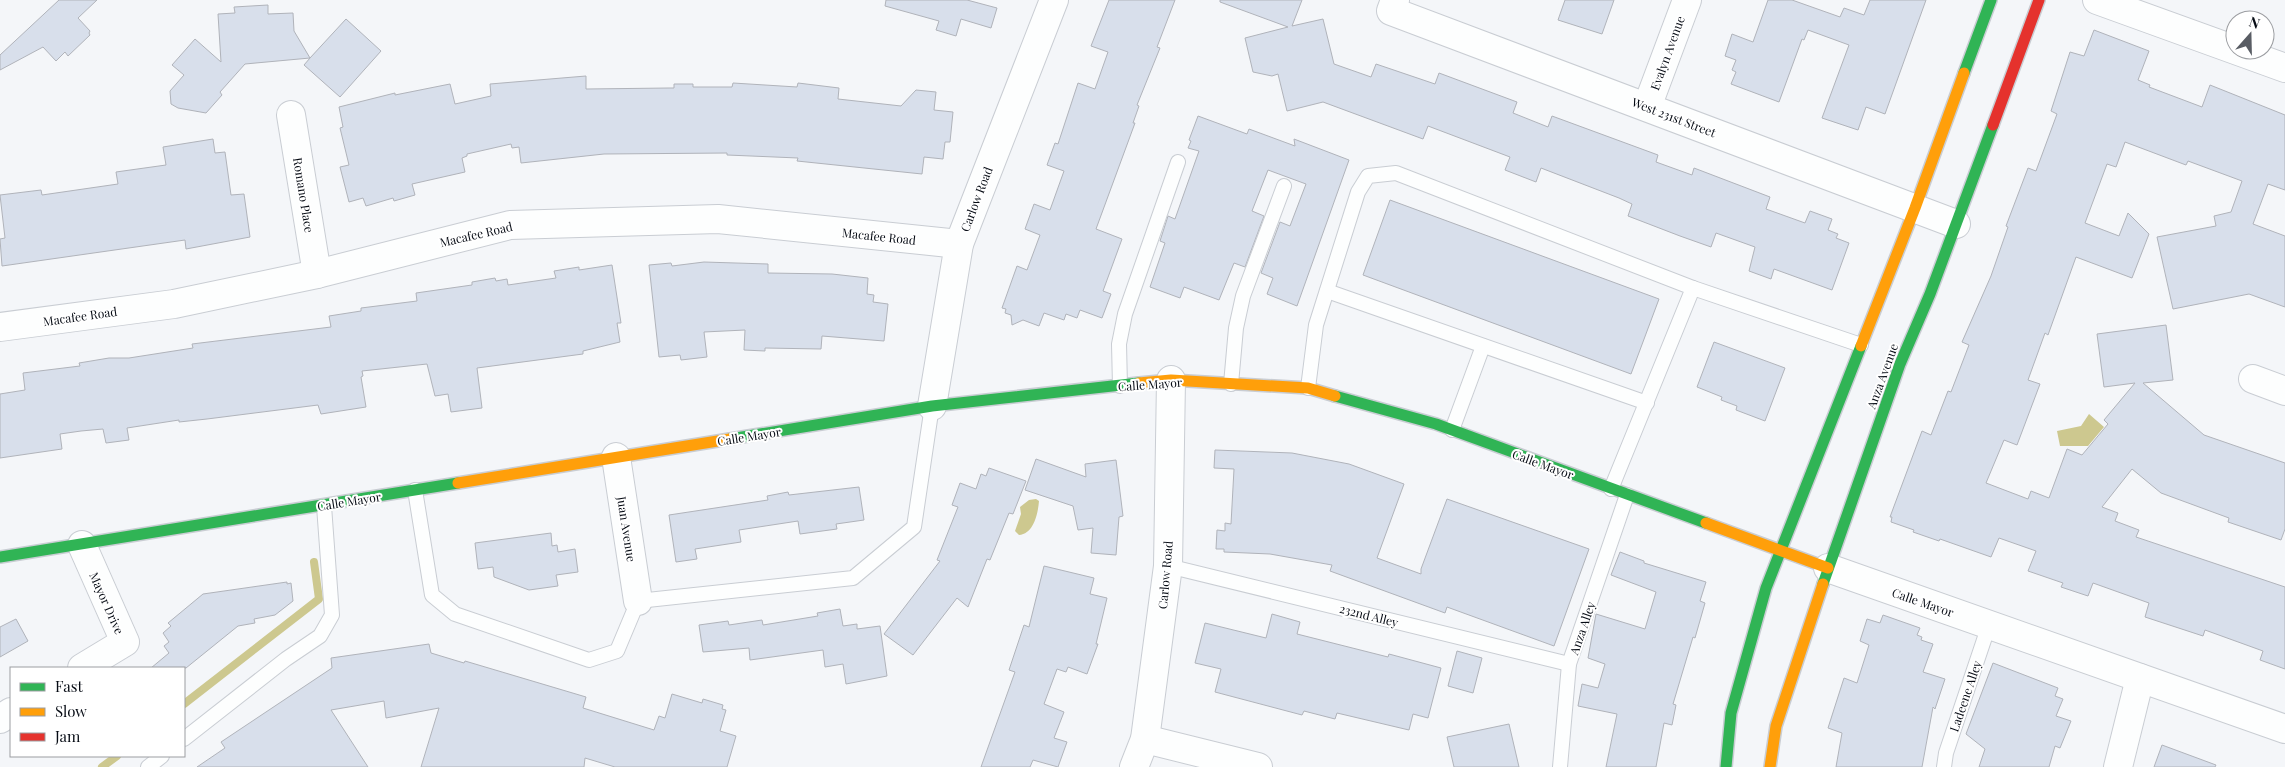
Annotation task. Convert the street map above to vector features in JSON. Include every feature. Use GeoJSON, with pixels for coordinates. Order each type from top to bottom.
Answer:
{"type":"FeatureCollection","features":[{"type":"Feature","properties":{"kind":"street","name":"Carlow Road"},"geometry":{"type":"LineString","coordinates":[[932,406],[959,244],[1054,0]]}},
{"type":"Feature","properties":{"kind":"street","name":"Evalyn Avenue"},"geometry":{"type":"LineString","coordinates":[[1647,107],[1687,0]]}},
{"type":"Feature","properties":{"kind":"street"},"geometry":{"type":"LineString","coordinates":[[1726,767],[1731,713],[1766,588],[1915,208],[1990,0]]}},
{"type":"Feature","properties":{"kind":"street","name":"Anza Avenue"},"geometry":{"type":"LineString","coordinates":[[1770,767],[1776,726],[1810,617],[1900,364],[1956,224],[2039,0]]}},
{"type":"Feature","properties":{"kind":"street"},"geometry":{"type":"LineString","coordinates":[[2097,0],[2285,68]]}},
{"type":"Feature","properties":{"kind":"street","name":"West 231st Street"},"geometry":{"type":"LineString","coordinates":[[1393,5],[1647,107],[1956,224]]}},
{"type":"Feature","properties":{"kind":"street","name":"Romano Place"},"geometry":{"type":"LineString","coordinates":[[291,115],[317,274]]}},
{"type":"Feature","properties":{"kind":"street","name":"Macafee Road"},"geometry":{"type":"LineString","coordinates":[[0,326],[174,304],[317,274],[510,225],[718,219],[959,244]]}},
{"type":"Feature","properties":{"kind":"street"},"geometry":{"type":"LineString","coordinates":[[2253,379],[2285,391]]}},
{"type":"Feature","properties":{"kind":"street","name":"Carlow Road"},"geometry":{"type":"LineString","coordinates":[[1134,767],[1144,739],[1168,566],[1171,380]]}},
{"type":"Feature","properties":{"kind":"street","name":"Calle Mayor"},"geometry":{"type":"LineString","coordinates":[[0,557],[932,406],[1171,380],[1308,388],[1452,430],[1780,551],[2285,729]]}},
{"type":"Feature","properties":{"kind":"street","name":"Juan Avenue"},"geometry":{"type":"LineString","coordinates":[[616,457],[638,601]]}},
{"type":"Feature","properties":{"kind":"street","name":"Mayor Drive"},"geometry":{"type":"LineString","coordinates":[[82,545],[124,642],[84,667]]}},
{"type":"Feature","properties":{"kind":"street"},"geometry":{"type":"LineString","coordinates":[[2118,767],[2140,678]]}},
{"type":"Feature","properties":{"kind":"street"},"geometry":{"type":"LineString","coordinates":[[1144,739],[1258,767]]}},
{"type":"Feature","properties":{"kind":"lane"},"geometry":{"type":"LineString","coordinates":[[1120,386],[1119,344],[1124,314],[1178,162]]}},
{"type":"Feature","properties":{"kind":"lane"},"geometry":{"type":"LineString","coordinates":[[1308,388],[1316,325],[1358,192],[1368,176],[1396,173],[1693,288],[1861,345]]}},
{"type":"Feature","properties":{"kind":"lane"},"geometry":{"type":"LineString","coordinates":[[1231,384],[1236,328],[1243,296],[1284,186]]}},
{"type":"Feature","properties":{"kind":"lane"},"geometry":{"type":"LineString","coordinates":[[1612,489],[1693,288]]}},
{"type":"Feature","properties":{"kind":"lane"},"geometry":{"type":"LineString","coordinates":[[1327,291],[1647,403]]}},
{"type":"Feature","properties":{"kind":"lane"},"geometry":{"type":"LineString","coordinates":[[1452,430],[1483,346]]}},
{"type":"Feature","properties":{"kind":"lane"},"geometry":{"type":"LineString","coordinates":[[415,490],[432,595],[456,614],[589,660],[617,651],[638,601],[853,578],[914,527],[932,406]]}},
{"type":"Feature","properties":{"kind":"lane","name":"Anza Alley"},"geometry":{"type":"LineString","coordinates":[[1560,767],[1570,664],[1626,494]]}},
{"type":"Feature","properties":{"kind":"lane"},"geometry":{"type":"LineString","coordinates":[[185,738],[286,659],[320,636],[332,615],[324,506]]}},
{"type":"Feature","properties":{"kind":"lane","name":"232nd Alley"},"geometry":{"type":"LineString","coordinates":[[1168,566],[1570,664]]}},
{"type":"Feature","properties":{"kind":"lane","name":"Ladeene Alley"},"geometry":{"type":"LineString","coordinates":[[1944,767],[1946,753],[1989,625]]}},
{"type":"Feature","properties":{"kind":"lane"},"geometry":{"type":"LineString","coordinates":[[148,767],[161,757]]}},
{"type":"Feature","properties":{"kind":"shaded area"},"geometry":{"type":"Polygon","coordinates":[[[2089,414],[2104,427],[2088,446],[2060,446],[2057,431],[2081,426],[2089,414]]]}},
{"type":"Feature","properties":{"kind":"shaded area"},"geometry":{"type":"Polygon","coordinates":[[[1036,499],[1039,501],[1038,511],[1032,527],[1024,534],[1019,535],[1015,531],[1021,514],[1020,507],[1029,500],[1036,499]]]}},
{"type":"Feature","properties":{"kind":"building"},"geometry":{"type":"Polygon","coordinates":[[[59,0],[97,0],[78,18],[90,31],[90,35],[68,56],[65,52],[56,61],[43,47],[0,70],[0,55],[59,0]]]}},
{"type":"Feature","properties":{"kind":"building"},"geometry":{"type":"Polygon","coordinates":[[[886,0],[967,0],[997,8],[991,28],[961,19],[956,36],[936,30],[939,21],[885,6],[886,0]]]}},
{"type":"Feature","properties":{"kind":"building"},"geometry":{"type":"Polygon","coordinates":[[[1109,0],[1175,0],[1157,47],[1160,48],[1137,105],[1139,106],[1133,123],[1135,123],[1096,229],[1122,239],[1103,291],[1111,294],[1102,318],[1080,310],[1077,318],[1066,314],[1064,320],[1044,313],[1039,326],[1023,320],[1012,325],[1011,315],[1005,313],[1006,309],[1002,308],[1017,266],[1027,270],[1040,235],[1025,229],[1034,204],[1050,210],[1064,171],[1047,165],[1055,143],[1058,144],[1078,83],[1095,89],[1108,52],[1091,46],[1109,0]]]}},
{"type":"Feature","properties":{"kind":"building"},"geometry":{"type":"Polygon","coordinates":[[[1220,0],[1302,0],[1292,26],[1323,19],[1334,64],[1371,77],[1376,64],[1435,84],[1439,73],[1517,102],[1513,113],[1548,127],[1552,116],[1658,155],[1656,162],[1692,175],[1694,168],[1770,197],[1766,209],[1805,223],[1810,211],[1832,219],[1828,230],[1838,234],[1836,238],[1849,243],[1832,290],[1774,269],[1771,279],[1749,271],[1755,247],[1716,233],[1711,247],[1680,236],[1628,216],[1632,204],[1619,198],[1541,168],[1536,182],[1505,170],[1510,157],[1428,126],[1423,139],[1323,102],[1287,111],[1278,74],[1272,76],[1253,72],[1245,38],[1288,27],[1220,2],[1220,0]]]}},
{"type":"Feature","properties":{"kind":"building"},"geometry":{"type":"Polygon","coordinates":[[[1565,0],[1614,0],[1602,34],[1558,20],[1565,0]]]}},
{"type":"Feature","properties":{"kind":"building"},"geometry":{"type":"Polygon","coordinates":[[[1768,0],[1792,0],[1840,17],[1844,8],[1864,15],[1870,0],[1926,0],[1885,114],[1866,107],[1858,130],[1822,118],[1849,45],[1808,30],[1804,40],[1802,39],[1779,102],[1731,84],[1736,72],[1732,70],[1736,60],[1725,56],[1732,34],[1753,42],[1768,0]]]}},
{"type":"Feature","properties":{"kind":"building"},"geometry":{"type":"Polygon","coordinates":[[[268,5],[268,14],[293,13],[294,31],[310,58],[245,64],[220,92],[222,95],[206,113],[178,108],[171,104],[170,91],[184,75],[172,65],[195,39],[221,62],[218,14],[235,13],[234,7],[268,5]]]}},
{"type":"Feature","properties":{"kind":"building"},"geometry":{"type":"Polygon","coordinates":[[[346,19],[381,51],[340,97],[304,65],[346,19]]]}},
{"type":"Feature","properties":{"kind":"building"},"geometry":{"type":"Polygon","coordinates":[[[2094,30],[2149,51],[2138,80],[2150,85],[2149,87],[2202,107],[2210,85],[2285,115],[2285,190],[2268,184],[2253,224],[2285,236],[2285,307],[2249,294],[2173,309],[2157,237],[2216,226],[2214,216],[2231,212],[2242,181],[2188,161],[2186,165],[2125,142],[2116,167],[2107,164],[2085,223],[2119,236],[2128,213],[2149,234],[2132,278],[2076,257],[2048,335],[2045,333],[2028,380],[2040,384],[2017,445],[2004,440],[1986,483],[2028,499],[2031,491],[2049,498],[2067,449],[2082,455],[2108,424],[2104,420],[2135,383],[2104,387],[2097,334],[2166,325],[2173,380],[2143,383],[2204,435],[2285,463],[2285,529],[2281,540],[2228,522],[2229,518],[2161,493],[2132,469],[2102,507],[2118,513],[2115,521],[2139,530],[2136,537],[2285,587],[2285,669],[2260,660],[2263,651],[2205,630],[2203,636],[2145,617],[2149,603],[2093,583],[2088,596],[2061,587],[2063,583],[2028,571],[2036,551],[1999,538],[1991,557],[1940,539],[1939,541],[1913,532],[1914,530],[1891,522],[1892,517],[1890,517],[1922,431],[1931,435],[1948,391],[1951,392],[1969,345],[1962,342],[1991,276],[2008,227],[2006,226],[2028,168],[2036,171],[2057,114],[2051,111],[2070,52],[2084,56],[2094,30]]]}},
{"type":"Feature","properties":{"kind":"building"},"geometry":{"type":"Polygon","coordinates":[[[586,76],[586,89],[674,88],[674,84],[693,84],[693,87],[732,87],[733,83],[797,87],[798,83],[839,88],[838,99],[901,106],[916,90],[936,92],[934,110],[953,112],[950,142],[945,142],[943,159],[924,157],[922,174],[797,161],[798,158],[727,155],[727,153],[604,154],[521,163],[519,147],[512,148],[511,144],[467,154],[467,156],[462,158],[465,172],[412,184],[415,195],[394,201],[393,198],[366,206],[363,198],[349,202],[340,167],[349,165],[340,128],[343,127],[339,107],[395,93],[395,95],[450,84],[455,104],[491,96],[490,84],[586,76]]]}},
{"type":"Feature","properties":{"kind":"building"},"geometry":{"type":"Polygon","coordinates":[[[1198,116],[1247,134],[1249,129],[1295,146],[1294,139],[1349,160],[1297,306],[1267,294],[1273,278],[1261,273],[1280,222],[1290,226],[1306,184],[1268,170],[1252,211],[1264,216],[1245,267],[1234,263],[1219,300],[1184,287],[1180,298],[1150,287],[1165,243],[1160,241],[1168,216],[1175,219],[1199,151],[1188,148],[1198,116]]]}},
{"type":"Feature","properties":{"kind":"building"},"geometry":{"type":"Polygon","coordinates":[[[213,139],[215,153],[225,152],[231,195],[244,194],[250,237],[186,249],[185,240],[2,266],[0,239],[5,238],[0,195],[41,190],[42,195],[118,184],[116,172],[166,165],[163,147],[213,139]]]}},
{"type":"Feature","properties":{"kind":"building"},"geometry":{"type":"Polygon","coordinates":[[[1390,200],[1659,299],[1631,374],[1363,275],[1390,200]]]}},
{"type":"Feature","properties":{"kind":"building"},"geometry":{"type":"Polygon","coordinates":[[[704,262],[768,264],[768,273],[832,274],[868,278],[867,294],[874,295],[873,302],[888,304],[884,341],[822,336],[821,349],[765,348],[765,351],[744,350],[745,330],[704,332],[707,357],[681,360],[680,355],[659,357],[649,265],[671,263],[672,266],[704,262]]]}},
{"type":"Feature","properties":{"kind":"building"},"geometry":{"type":"Polygon","coordinates":[[[612,265],[621,323],[617,323],[620,342],[583,351],[583,354],[477,368],[482,408],[451,412],[448,394],[435,396],[427,364],[362,371],[363,376],[361,377],[366,407],[321,414],[318,405],[207,419],[179,422],[179,420],[127,428],[129,440],[106,443],[103,429],[81,431],[60,434],[62,449],[0,458],[0,394],[25,390],[23,373],[80,366],[79,363],[109,358],[129,358],[193,348],[192,344],[331,327],[329,316],[361,311],[361,308],[417,301],[416,293],[472,285],[472,282],[495,278],[496,281],[507,279],[508,285],[556,278],[554,271],[579,267],[579,270],[612,265]]]}},
{"type":"Feature","properties":{"kind":"building"},"geometry":{"type":"Polygon","coordinates":[[[1714,342],[1785,368],[1765,421],[1736,410],[1737,406],[1721,400],[1722,397],[1697,387],[1714,342]]]}},
{"type":"Feature","properties":{"kind":"building"},"geometry":{"type":"Polygon","coordinates":[[[1215,450],[1292,453],[1349,464],[1404,484],[1377,558],[1421,574],[1421,569],[1447,499],[1589,549],[1554,646],[1447,607],[1445,613],[1330,571],[1332,565],[1270,554],[1224,552],[1224,549],[1216,549],[1217,530],[1225,531],[1225,523],[1231,524],[1234,469],[1214,468],[1215,450]]]}},
{"type":"Feature","properties":{"kind":"building"},"geometry":{"type":"Polygon","coordinates":[[[1036,459],[1086,477],[1085,464],[1116,460],[1123,516],[1119,517],[1116,555],[1091,553],[1093,528],[1078,530],[1073,506],[1025,490],[1036,459]]]}},
{"type":"Feature","properties":{"kind":"building"},"geometry":{"type":"Polygon","coordinates":[[[989,468],[1026,481],[1013,514],[1009,513],[990,560],[987,559],[968,607],[957,598],[913,655],[884,634],[940,561],[937,560],[958,507],[952,505],[960,483],[976,489],[981,474],[986,476],[989,468]]]}},
{"type":"Feature","properties":{"kind":"building"},"geometry":{"type":"Polygon","coordinates":[[[859,487],[864,520],[836,524],[837,529],[800,534],[798,521],[739,530],[741,542],[695,549],[697,559],[676,562],[669,515],[768,500],[767,496],[788,492],[789,495],[859,487]]]}},
{"type":"Feature","properties":{"kind":"building"},"geometry":{"type":"Polygon","coordinates":[[[551,533],[552,546],[557,545],[558,552],[575,549],[578,572],[556,575],[558,586],[529,590],[494,577],[493,567],[478,569],[475,543],[551,533]]]}},
{"type":"Feature","properties":{"kind":"building"},"geometry":{"type":"Polygon","coordinates":[[[1620,552],[1644,561],[1644,563],[1706,582],[1700,601],[1705,603],[1673,704],[1676,705],[1672,725],[1664,723],[1656,767],[1606,767],[1617,714],[1578,706],[1582,684],[1598,688],[1605,664],[1588,658],[1596,614],[1645,629],[1656,592],[1611,575],[1620,552]]]}},
{"type":"Feature","properties":{"kind":"building"},"geometry":{"type":"Polygon","coordinates":[[[1044,566],[1094,578],[1090,594],[1107,598],[1096,644],[1098,644],[1087,674],[1068,667],[1066,672],[1057,669],[1044,704],[1064,712],[1054,738],[1067,742],[1058,767],[1033,760],[1030,767],[981,767],[1015,672],[1009,670],[1024,625],[1029,627],[1044,566]]]}},
{"type":"Feature","properties":{"kind":"building"},"geometry":{"type":"Polygon","coordinates":[[[287,582],[287,584],[291,583],[293,601],[275,615],[254,619],[255,623],[238,626],[186,668],[152,667],[169,653],[164,646],[169,642],[163,633],[171,626],[168,623],[203,594],[287,582]]]}},
{"type":"Feature","properties":{"kind":"building"},"geometry":{"type":"Polygon","coordinates":[[[840,609],[843,626],[857,624],[857,629],[880,626],[887,676],[846,684],[843,664],[825,667],[823,650],[750,660],[749,648],[703,652],[699,625],[728,621],[729,625],[762,620],[763,625],[818,616],[817,613],[840,609]]]}},
{"type":"Feature","properties":{"kind":"building"},"geometry":{"type":"Polygon","coordinates":[[[1272,614],[1300,622],[1297,634],[1388,657],[1389,654],[1441,668],[1428,718],[1413,714],[1409,730],[1337,713],[1335,719],[1304,711],[1302,715],[1215,692],[1221,669],[1195,663],[1205,623],[1266,638],[1272,614]]]}},
{"type":"Feature","properties":{"kind":"building"},"geometry":{"type":"Polygon","coordinates":[[[1883,615],[1920,628],[1917,635],[1922,637],[1921,640],[1933,644],[1923,672],[1945,679],[1935,709],[1933,707],[1922,767],[1836,767],[1842,733],[1828,728],[1844,678],[1857,683],[1869,645],[1860,641],[1867,619],[1880,623],[1883,615]]]}},
{"type":"Feature","properties":{"kind":"building"},"geometry":{"type":"Polygon","coordinates":[[[16,619],[28,641],[0,657],[0,627],[16,619]]]}},
{"type":"Feature","properties":{"kind":"building"},"geometry":{"type":"Polygon","coordinates":[[[429,644],[431,653],[464,663],[465,661],[586,697],[583,708],[654,730],[659,716],[665,718],[672,694],[702,703],[703,699],[723,705],[722,709],[726,710],[720,731],[736,736],[727,767],[615,767],[585,758],[584,767],[421,767],[439,708],[386,718],[384,701],[331,710],[368,767],[197,767],[225,748],[221,742],[332,668],[331,658],[429,644]]]}},
{"type":"Feature","properties":{"kind":"building"},"geometry":{"type":"Polygon","coordinates":[[[1457,651],[1482,658],[1473,693],[1448,686],[1457,651]]]}},
{"type":"Feature","properties":{"kind":"building"},"geometry":{"type":"Polygon","coordinates":[[[1993,663],[2058,688],[2055,696],[2063,699],[2056,716],[2071,721],[2060,748],[2055,746],[2049,767],[1979,767],[1985,749],[1966,734],[1993,663]]]}},
{"type":"Feature","properties":{"kind":"building"},"geometry":{"type":"Polygon","coordinates":[[[1509,724],[1519,767],[1454,767],[1447,737],[1509,724]]]}},
{"type":"Feature","properties":{"kind":"building"},"geometry":{"type":"Polygon","coordinates":[[[2162,745],[2216,765],[2215,767],[2154,767],[2162,745]]]}},
{"type":"Feature","properties":{"kind":"waterway"},"geometry":{"type":"LineString","coordinates":[[185,703],[319,599],[314,562]]}},
{"type":"Feature","properties":{"kind":"waterway"},"geometry":{"type":"LineString","coordinates":[[102,767],[116,757]]}},
{"type":"Feature","properties":{"kind":"traffic: fast"},"geometry":{"type":"LineString","coordinates":[[1964,73],[1991,0]]}},
{"type":"Feature","properties":{"kind":"traffic: fast"},"geometry":{"type":"LineString","coordinates":[[1823,584],[1900,364],[1930,294],[1993,125]]}},
{"type":"Feature","properties":{"kind":"traffic: fast"},"geometry":{"type":"LineString","coordinates":[[1726,767],[1731,713],[1766,588],[1861,346]]}},
{"type":"Feature","properties":{"kind":"traffic: fast"},"geometry":{"type":"LineString","coordinates":[[730,439],[932,406],[1139,383]]}},
{"type":"Feature","properties":{"kind":"traffic: fast"},"geometry":{"type":"LineString","coordinates":[[1335,396],[1436,424],[1706,523]]}},
{"type":"Feature","properties":{"kind":"traffic: fast"},"geometry":{"type":"LineString","coordinates":[[0,557],[458,483]]}},
{"type":"Feature","properties":{"kind":"traffic: slow"},"geometry":{"type":"LineString","coordinates":[[1861,346],[1915,208],[1964,73]]}},
{"type":"Feature","properties":{"kind":"traffic: slow"},"geometry":{"type":"LineString","coordinates":[[1139,383],[1171,380],[1308,388],[1335,396]]}},
{"type":"Feature","properties":{"kind":"traffic: slow"},"geometry":{"type":"LineString","coordinates":[[458,483],[730,439]]}},
{"type":"Feature","properties":{"kind":"traffic: slow"},"geometry":{"type":"LineString","coordinates":[[1706,523],[1828,568]]}},
{"type":"Feature","properties":{"kind":"traffic: slow"},"geometry":{"type":"LineString","coordinates":[[1770,767],[1776,726],[1823,584]]}},
{"type":"Feature","properties":{"kind":"traffic: jam"},"geometry":{"type":"LineString","coordinates":[[1993,125],[2039,0]]}}]}
